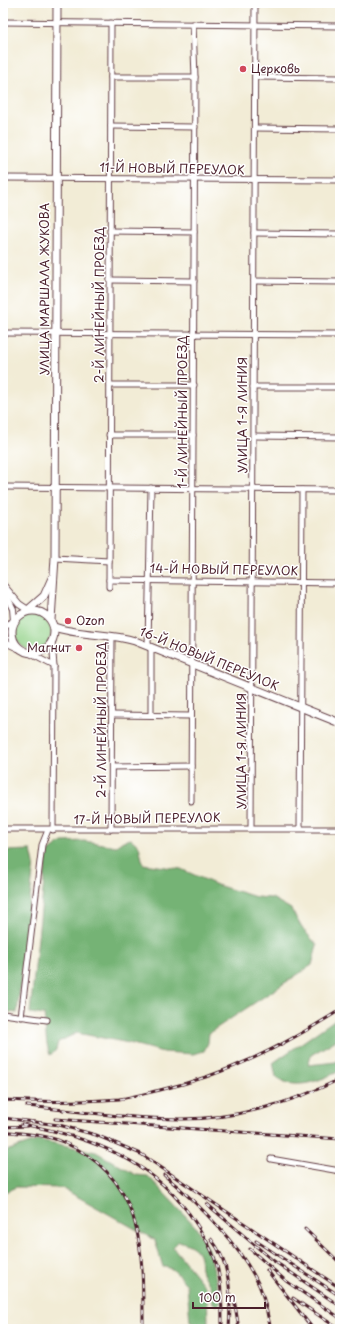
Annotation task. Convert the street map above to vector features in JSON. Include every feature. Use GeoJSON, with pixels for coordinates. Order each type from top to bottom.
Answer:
{"type":"FeatureCollection","features":[{"type":"Feature","properties":{"kind":"main road","name":"УЛИЦА МАРШАЛА ЖУКОВА"},"geometry":{"type":"LineString","coordinates":[[52,624],[55,558],[57,3]]}},
{"type":"Feature","properties":{"kind":"main road","name":"УЛИЦА МАРШАЛА ЖУКОВА"},"geometry":{"type":"LineString","coordinates":[[28,610],[44,596],[54,574]]}},
{"type":"Feature","properties":{"kind":"main road"},"geometry":{"type":"LineString","coordinates":[[52,640],[52,624],[42,612],[28,610],[18,615],[14,621],[12,635],[18,648],[29,653],[41,652],[52,640],[66,631]]}},
{"type":"Feature","properties":{"kind":"main road","name":"16-Й НОВЫЙ ПЕРЕУЛОК"},"geometry":{"type":"LineString","coordinates":[[52,624],[66,631],[123,637],[192,663],[340,724]]}},
{"type":"Feature","properties":{"kind":"street","name":"УЛИЦА 1-Я ЛИНИЯ"},"geometry":{"type":"LineString","coordinates":[[251,828],[255,3]]}},
{"type":"Feature","properties":{"kind":"street"},"geometry":{"type":"LineString","coordinates":[[3,22],[57,21],[340,26]]}},
{"type":"Feature","properties":{"kind":"street","name":"2-Й ЛИНЕЙНЫЙ ПРОЕЗД"},"geometry":{"type":"LineString","coordinates":[[109,587],[111,23]]}},
{"type":"Feature","properties":{"kind":"street","name":"1-Й ЛИНЕЙНЫЙ ПРОЕЗД"},"geometry":{"type":"LineString","coordinates":[[191,801],[192,489],[194,385],[194,24]]}},
{"type":"Feature","properties":{"kind":"street"},"geometry":{"type":"LineString","coordinates":[[111,77],[195,77]]}},
{"type":"Feature","properties":{"kind":"street"},"geometry":{"type":"LineString","coordinates":[[255,77],[340,78]]}},
{"type":"Feature","properties":{"kind":"street"},"geometry":{"type":"LineString","coordinates":[[111,126],[194,127]]}},
{"type":"Feature","properties":{"kind":"street"},"geometry":{"type":"LineString","coordinates":[[254,128],[340,129]]}},
{"type":"Feature","properties":{"kind":"street","name":"11-Й НОВЫЙ ПЕРЕУЛОК"},"geometry":{"type":"LineString","coordinates":[[3,178],[56,177],[340,180]]}},
{"type":"Feature","properties":{"kind":"street"},"geometry":{"type":"LineString","coordinates":[[110,232],[194,232]]}},
{"type":"Feature","properties":{"kind":"street"},"geometry":{"type":"LineString","coordinates":[[254,233],[340,234]]}},
{"type":"Feature","properties":{"kind":"street"},"geometry":{"type":"LineString","coordinates":[[110,280],[194,281]]}},
{"type":"Feature","properties":{"kind":"street"},"geometry":{"type":"LineString","coordinates":[[254,281],[340,282]]}},
{"type":"Feature","properties":{"kind":"street"},"geometry":{"type":"LineString","coordinates":[[3,333],[56,332],[110,334],[340,335]]}},
{"type":"Feature","properties":{"kind":"street"},"geometry":{"type":"LineString","coordinates":[[110,385],[194,385]]}},
{"type":"Feature","properties":{"kind":"street"},"geometry":{"type":"LineString","coordinates":[[253,387],[340,387]]}},
{"type":"Feature","properties":{"kind":"street"},"geometry":{"type":"LineString","coordinates":[[109,435],[193,435]]}},
{"type":"Feature","properties":{"kind":"street"},"geometry":{"type":"LineString","coordinates":[[254,436],[340,438]]}},
{"type":"Feature","properties":{"kind":"street"},"geometry":{"type":"LineString","coordinates":[[3,487],[55,486],[109,488],[340,490]]}},
{"type":"Feature","properties":{"kind":"street"},"geometry":{"type":"LineString","coordinates":[[151,488],[149,580],[151,715]]}},
{"type":"Feature","properties":{"kind":"street"},"geometry":{"type":"LineString","coordinates":[[300,828],[302,490]]}},
{"type":"Feature","properties":{"kind":"street"},"geometry":{"type":"LineString","coordinates":[[55,558],[109,561]]}},
{"type":"Feature","properties":{"kind":"street","name":"14-Й НОВЫЙ ПЕРЕУЛОК"},"geometry":{"type":"LineString","coordinates":[[109,580],[340,583]]}},
{"type":"Feature","properties":{"kind":"street"},"geometry":{"type":"LineString","coordinates":[[3,585],[19,604],[28,610]]}},
{"type":"Feature","properties":{"kind":"street"},"geometry":{"type":"LineString","coordinates":[[3,589],[12,609],[14,621],[3,627]]}},
{"type":"Feature","properties":{"kind":"street","name":"2-Й ЛИНЕЙНЫЙ ПРОЕЗД"},"geometry":{"type":"LineString","coordinates":[[111,829],[112,636]]}},
{"type":"Feature","properties":{"kind":"street"},"geometry":{"type":"LineString","coordinates":[[21,1016],[42,845],[50,830],[54,666],[52,640]]}},
{"type":"Feature","properties":{"kind":"street"},"geometry":{"type":"LineString","coordinates":[[3,641],[18,648]]}},
{"type":"Feature","properties":{"kind":"street"},"geometry":{"type":"LineString","coordinates":[[29,653],[54,666]]}},
{"type":"Feature","properties":{"kind":"street"},"geometry":{"type":"LineString","coordinates":[[112,715],[191,716]]}},
{"type":"Feature","properties":{"kind":"street"},"geometry":{"type":"LineString","coordinates":[[112,767],[191,766]]}},
{"type":"Feature","properties":{"kind":"street","name":"17-Й НОВЫЙ ПЕРЕУЛОК"},"geometry":{"type":"LineString","coordinates":[[3,829],[340,829]]}},
{"type":"Feature","properties":{"kind":"street"},"geometry":{"type":"LineString","coordinates":[[3,1014],[47,1020]]}},
{"type":"Feature","properties":{"kind":"street"},"geometry":{"type":"LineString","coordinates":[[271,1159],[340,1171]]}},
{"type":"Feature","properties":{"kind":"green space"},"geometry":{"type":"Polygon","coordinates":[[[37,614],[46,619],[50,625],[50,639],[46,645],[37,650],[29,650],[20,645],[16,639],[15,628],[20,619],[26,615],[37,614]]]}},
{"type":"Feature","properties":{"kind":"green space"},"geometry":{"type":"Polygon","coordinates":[[[131,839],[139,846],[143,864],[181,869],[217,885],[256,897],[272,898],[291,909],[302,928],[317,945],[312,965],[209,1033],[208,1043],[204,1051],[193,1054],[163,1052],[129,1043],[77,1033],[58,1042],[56,1050],[50,1055],[46,1040],[44,1015],[30,1013],[47,853],[62,842],[84,841],[116,846],[123,841],[131,839]]]}},
{"type":"Feature","properties":{"kind":"green space"},"geometry":{"type":"Polygon","coordinates":[[[31,850],[34,864],[17,1013],[3,1011],[3,851],[31,850]]]}},
{"type":"Feature","properties":{"kind":"green space"},"geometry":{"type":"Polygon","coordinates":[[[340,1016],[340,1038],[311,1055],[308,1065],[336,1062],[340,1059],[340,1071],[316,1081],[300,1084],[292,1084],[276,1077],[273,1063],[340,1016]]]}},
{"type":"Feature","properties":{"kind":"green space"},"geometry":{"type":"Polygon","coordinates":[[[39,1140],[96,1152],[136,1175],[148,1176],[195,1226],[209,1249],[221,1302],[217,1306],[212,1302],[211,1288],[202,1273],[200,1258],[197,1251],[192,1246],[179,1241],[173,1247],[207,1289],[208,1323],[203,1327],[190,1322],[187,1285],[177,1273],[167,1267],[163,1267],[155,1240],[62,1188],[16,1187],[5,1192],[3,1191],[3,1152],[39,1140]]]}},
{"type":"Feature","properties":{"kind":"railway"},"geometry":{"type":"LineString","coordinates":[[3,1100],[90,1101],[119,1099],[185,1083],[209,1076],[254,1058],[297,1036],[340,1010]]}},
{"type":"Feature","properties":{"kind":"railway"},"geometry":{"type":"LineString","coordinates":[[27,1106],[143,1118],[202,1118],[243,1113],[263,1108],[322,1088],[340,1079]]}},
{"type":"Feature","properties":{"kind":"railway"},"geometry":{"type":"LineString","coordinates":[[3,1118],[59,1125],[96,1135],[141,1154],[340,1288]]}},
{"type":"Feature","properties":{"kind":"railway"},"geometry":{"type":"LineString","coordinates":[[55,1119],[340,1139]]}},
{"type":"Feature","properties":{"kind":"railway"},"geometry":{"type":"LineString","coordinates":[[22,1124],[74,1137],[98,1145],[121,1156],[143,1169],[162,1184],[181,1203],[206,1240],[217,1266],[222,1305],[222,1329]]}},
{"type":"Feature","properties":{"kind":"railway"},"geometry":{"type":"LineString","coordinates":[[3,1127],[28,1126]]}},
{"type":"Feature","properties":{"kind":"railway"},"geometry":{"type":"LineString","coordinates":[[3,1131],[56,1139],[90,1157],[111,1176],[125,1197],[134,1220],[140,1245],[143,1329]]}},
{"type":"Feature","properties":{"kind":"railway"},"geometry":{"type":"LineString","coordinates":[[164,1175],[191,1198],[230,1240],[241,1255],[259,1285],[271,1329]]}},
{"type":"Feature","properties":{"kind":"railway"},"geometry":{"type":"LineString","coordinates":[[207,1204],[271,1259],[340,1306]]}},
{"type":"Feature","properties":{"kind":"railway"},"geometry":{"type":"LineString","coordinates":[[305,1229],[340,1263]]}},
{"type":"Feature","properties":{"kind":"railway"},"geometry":{"type":"LineString","coordinates":[[211,1239],[223,1259],[229,1282],[229,1329]]}},
{"type":"Feature","properties":{"kind":"railway"},"geometry":{"type":"LineString","coordinates":[[256,1241],[340,1296]]}},
{"type":"Feature","properties":{"kind":"railway"},"geometry":{"type":"LineString","coordinates":[[250,1249],[286,1281],[340,1318]]}},
{"type":"Feature","properties":{"kind":"railway"},"geometry":{"type":"LineString","coordinates":[[267,1270],[313,1329]]}},
{"type":"Feature","properties":{"kind":"railway"},"geometry":{"type":"LineString","coordinates":[[293,1298],[339,1329]]}},
{"type":"Feature","properties":{"kind":"railway"},"geometry":{"type":"LineString","coordinates":[[234,1299],[239,1329]]}},
{"type":"Feature","properties":{"kind":"place","name":"Церковь"},"geometry":{"type":"Point","coordinates":[243,69]}},
{"type":"Feature","properties":{"kind":"place","name":"Ozon"},"geometry":{"type":"Point","coordinates":[68,621]}},
{"type":"Feature","properties":{"kind":"place","name":"Магнит"},"geometry":{"type":"Point","coordinates":[79,648]}}]}
